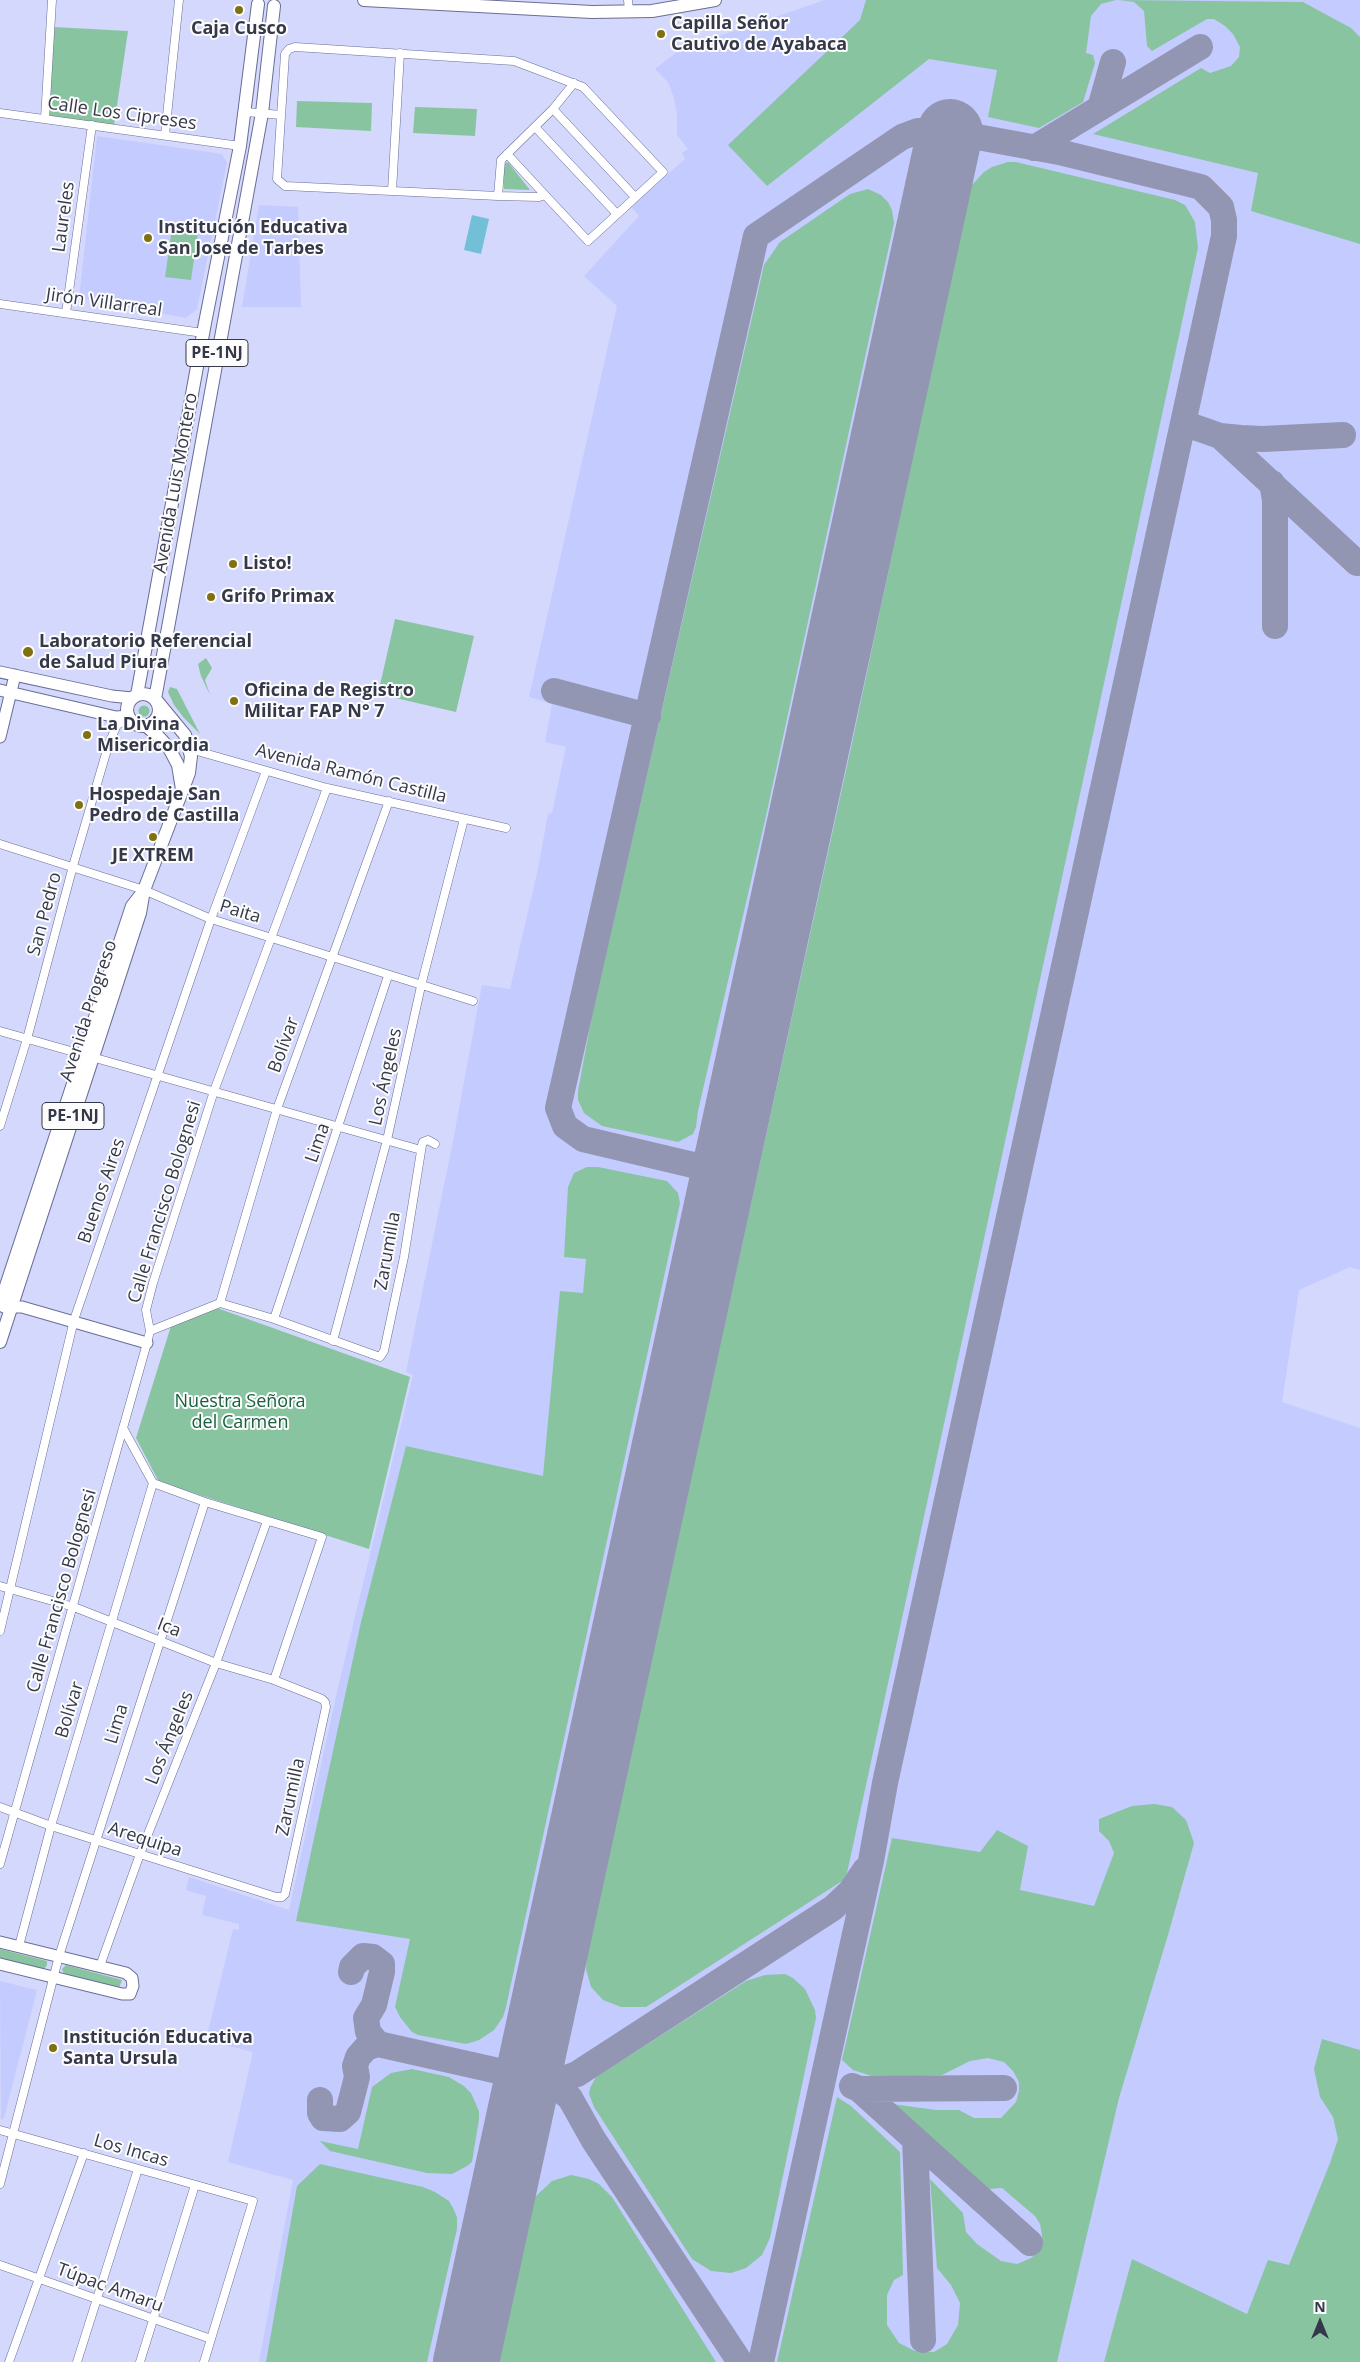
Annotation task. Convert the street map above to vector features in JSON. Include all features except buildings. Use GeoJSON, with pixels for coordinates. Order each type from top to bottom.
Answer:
{"type":"FeatureCollection","features":[{"type":"Feature","properties":{"kind":"main road"},"geometry":{"type":"LineString","coordinates":[[364,0],[592,12],[628,6],[652,11],[715,0]]}},
{"type":"Feature","properties":{"kind":"main road","name":"PE-1NJ"},"geometry":{"type":"LineString","coordinates":[[256,2],[278,3]]}},
{"type":"Feature","properties":{"kind":"main road","name":"Avenida Luis Montero"},"geometry":{"type":"LineString","coordinates":[[134,697],[147,640],[203,333],[246,112],[256,2]]}},
{"type":"Feature","properties":{"kind":"main road","name":"Avenida Luis Montero"},"geometry":{"type":"LineString","coordinates":[[156,700],[262,113],[278,3]]}},
{"type":"Feature","properties":{"kind":"main road"},"geometry":{"type":"LineString","coordinates":[[159,573],[177,576]]}},
{"type":"Feature","properties":{"kind":"main road"},"geometry":{"type":"LineString","coordinates":[[147,640],[165,643]]}},
{"type":"Feature","properties":{"kind":"main road"},"geometry":{"type":"LineString","coordinates":[[134,697],[144,694],[156,700],[185,735],[190,749]]}},
{"type":"Feature","properties":{"kind":"main road","name":"PE-1NJ"},"geometry":{"type":"LineString","coordinates":[[129,717],[128,706],[134,697]]}},
{"type":"Feature","properties":{"kind":"main road","name":"PE-1NJ"},"geometry":{"type":"LineString","coordinates":[[145,725],[153,722],[158,714],[156,700]]}},
{"type":"Feature","properties":{"kind":"main road"},"geometry":{"type":"LineString","coordinates":[[129,717],[136,724],[145,725],[169,748],[178,764],[183,794]]}},
{"type":"Feature","properties":{"kind":"main road","name":"Avenida Progreso"},"geometry":{"type":"LineString","coordinates":[[0,1342],[7,1302],[88,1057],[132,906],[144,890],[183,794],[192,761],[190,749]]}},
{"type":"Feature","properties":{"kind":"street"},"geometry":{"type":"LineString","coordinates":[[45,119],[52,0]]}},
{"type":"Feature","properties":{"kind":"street"},"geometry":{"type":"LineString","coordinates":[[165,135],[179,0]]}},
{"type":"Feature","properties":{"kind":"street"},"geometry":{"type":"LineString","coordinates":[[507,154],[588,241],[663,172],[583,87],[514,60],[295,47],[289,49],[285,54],[277,179],[285,186],[498,196],[540,197],[545,195]]}},
{"type":"Feature","properties":{"kind":"street"},"geometry":{"type":"LineString","coordinates":[[392,191],[400,53]]}},
{"type":"Feature","properties":{"kind":"street"},"geometry":{"type":"LineString","coordinates":[[498,196],[501,160],[553,109],[574,83]]}},
{"type":"Feature","properties":{"kind":"street"},"geometry":{"type":"LineString","coordinates":[[553,109],[635,197]]}},
{"type":"Feature","properties":{"kind":"street"},"geometry":{"type":"LineString","coordinates":[[246,112],[281,115]]}},
{"type":"Feature","properties":{"kind":"street","name":"Calle Los Cipreses"},"geometry":{"type":"LineString","coordinates":[[0,113],[240,146]]}},
{"type":"Feature","properties":{"kind":"street","name":"Laureles"},"geometry":{"type":"LineString","coordinates":[[66,313],[92,125]]}},
{"type":"Feature","properties":{"kind":"street"},"geometry":{"type":"LineString","coordinates":[[535,127],[617,214]]}},
{"type":"Feature","properties":{"kind":"street","name":"Jirón Villarreal"},"geometry":{"type":"LineString","coordinates":[[0,304],[203,333]]}},
{"type":"Feature","properties":{"kind":"street"},"geometry":{"type":"LineString","coordinates":[[0,672],[112,696],[134,697]]}},
{"type":"Feature","properties":{"kind":"street"},"geometry":{"type":"LineString","coordinates":[[0,737],[5,691],[15,675]]}},
{"type":"Feature","properties":{"kind":"street"},"geometry":{"type":"LineString","coordinates":[[5,691],[116,717],[129,717]]}},
{"type":"Feature","properties":{"kind":"street","name":"San Pedro"},"geometry":{"type":"LineString","coordinates":[[0,1126],[27,1039],[73,866],[112,733],[117,725],[129,717]]}},
{"type":"Feature","properties":{"kind":"street","name":"Avenida Ramón Castilla"},"geometry":{"type":"LineString","coordinates":[[190,749],[327,788],[506,828]]}},
{"type":"Feature","properties":{"kind":"street","name":"Buenos Aires"},"geometry":{"type":"LineString","coordinates":[[0,1631],[74,1320],[211,919],[266,771]]}},
{"type":"Feature","properties":{"kind":"street","name":"Calle Francisco Bolognesi"},"geometry":{"type":"LineString","coordinates":[[0,1864],[147,1344],[150,1331],[146,1310],[151,1292],[214,1092],[273,938],[327,788]]}},
{"type":"Feature","properties":{"kind":"street","name":"Bolívar"},"geometry":{"type":"LineString","coordinates":[[220,1303],[277,1109],[389,801]]}},
{"type":"Feature","properties":{"kind":"street","name":"Los Ángeles"},"geometry":{"type":"LineString","coordinates":[[333,1340],[387,1140],[421,986],[464,819]]}},
{"type":"Feature","properties":{"kind":"street","name":"Paita"},"geometry":{"type":"LineString","coordinates":[[0,844],[144,890],[211,919],[388,976],[473,1001]]}},
{"type":"Feature","properties":{"kind":"street","name":"Lima"},"geometry":{"type":"LineString","coordinates":[[274,1319],[388,976]]}},
{"type":"Feature","properties":{"kind":"street"},"geometry":{"type":"LineString","coordinates":[[0,1032],[421,1150],[425,1140],[435,1144]]}},
{"type":"Feature","properties":{"kind":"street","name":"Zarumilla"},"geometry":{"type":"LineString","coordinates":[[333,1340],[380,1357],[384,1351],[402,1266],[421,1150]]}},
{"type":"Feature","properties":{"kind":"street"},"geometry":{"type":"LineString","coordinates":[[7,1302],[74,1320],[147,1344]]}},
{"type":"Feature","properties":{"kind":"street"},"geometry":{"type":"LineString","coordinates":[[150,1331],[220,1303],[274,1319],[333,1340]]}},
{"type":"Feature","properties":{"kind":"street"},"geometry":{"type":"LineString","coordinates":[[122,1428],[153,1483],[205,1502],[323,1539],[274,1680]]}},
{"type":"Feature","properties":{"kind":"street","name":"Bolívar"},"geometry":{"type":"LineString","coordinates":[[19,1946],[51,1826],[153,1483]]}},
{"type":"Feature","properties":{"kind":"street","name":"Lima"},"geometry":{"type":"LineString","coordinates":[[0,2184],[59,1956],[205,1502]]}},
{"type":"Feature","properties":{"kind":"street","name":"Los Ángeles"},"geometry":{"type":"LineString","coordinates":[[100,1966],[140,1854],[216,1662],[267,1521]]}},
{"type":"Feature","properties":{"kind":"street","name":"Ica"},"geometry":{"type":"LineString","coordinates":[[0,1586],[74,1607],[216,1662],[274,1680],[325,1702]]}},
{"type":"Feature","properties":{"kind":"street","name":"Zarumilla"},"geometry":{"type":"LineString","coordinates":[[282,1896],[285,1894],[325,1702]]}},
{"type":"Feature","properties":{"kind":"street","name":"Arequipa"},"geometry":{"type":"LineString","coordinates":[[0,1806],[51,1826],[276,1897],[282,1896]]}},
{"type":"Feature","properties":{"kind":"street"},"geometry":{"type":"LineString","coordinates":[[0,1942],[100,1966],[129,1976],[133,1986],[130,1994],[122,1994],[0,1964]]}},
{"type":"Feature","properties":{"kind":"street","name":"Los Incas"},"geometry":{"type":"LineString","coordinates":[[0,2130],[253,2201],[211,2339]]}},
{"type":"Feature","properties":{"kind":"street"},"geometry":{"type":"LineString","coordinates":[[9,2362],[84,2154]]}},
{"type":"Feature","properties":{"kind":"street"},"geometry":{"type":"LineString","coordinates":[[77,2362],[138,2169]]}},
{"type":"Feature","properties":{"kind":"street"},"geometry":{"type":"LineString","coordinates":[[140,2362],[195,2185]]}},
{"type":"Feature","properties":{"kind":"street","name":"Túpac Amaru"},"geometry":{"type":"LineString","coordinates":[[0,2265],[211,2339]]}},
{"type":"Feature","properties":{"kind":"street"},"geometry":{"type":"LineString","coordinates":[[204,2362],[211,2339]]}},
{"type":"Feature","properties":{"kind":"shaded area"},"geometry":{"type":"Polygon","coordinates":[[[825,0],[1360,0],[1360,1270],[1350,1267],[1299,1290],[1282,1402],[1360,1428],[1360,2362],[259,2362],[293,2180],[228,2162],[253,2052],[206,2040],[233,1929],[239,1930],[239,1924],[202,1915],[206,1896],[186,1890],[189,1877],[289,1910],[337,1692],[413,1375],[406,1372],[453,1141],[482,985],[510,989],[538,869],[548,814],[552,813],[566,747],[545,742],[552,704],[529,697],[617,306],[584,276],[639,216],[631,207],[685,159],[682,153],[688,149],[677,135],[677,114],[674,98],[668,82],[655,69],[681,49],[825,0]]]}},
{"type":"Feature","properties":{"kind":"shaded area","name":"Institución Educativa San Jose de Tarbes"},"geometry":{"type":"Polygon","coordinates":[[[97,136],[222,154],[227,163],[197,309],[186,318],[79,298],[97,136]]]}},
{"type":"Feature","properties":{"kind":"shaded area"},"geometry":{"type":"Polygon","coordinates":[[[259,205],[298,207],[301,307],[242,307],[259,205]]]}},
{"type":"Feature","properties":{"kind":"shaded area"},"geometry":{"type":"Polygon","coordinates":[[[472,215],[489,219],[481,254],[464,250],[472,215]]]}},
{"type":"Feature","properties":{"kind":"shaded area"},"geometry":{"type":"Polygon","coordinates":[[[0,1981],[37,1990],[4,2118],[1,2120],[0,1981]]]}},
{"type":"Feature","properties":{"kind":"green space"},"geometry":{"type":"Polygon","coordinates":[[[866,0],[1116,0],[1101,4],[1091,16],[1086,53],[1093,55],[1095,63],[1083,102],[1039,128],[988,117],[997,70],[929,59],[767,186],[728,145],[860,20],[866,0]]]}},
{"type":"Feature","properties":{"kind":"green space"},"geometry":{"type":"Polygon","coordinates":[[[1119,0],[1303,2],[1351,28],[1360,37],[1360,244],[1251,211],[1258,173],[1093,134],[1201,68],[1210,73],[1231,66],[1239,57],[1240,47],[1233,34],[1214,19],[1207,19],[1152,51],[1147,46],[1144,11],[1134,2],[1119,0]]]}},
{"type":"Feature","properties":{"kind":"green space"},"geometry":{"type":"Polygon","coordinates":[[[54,27],[128,31],[114,126],[50,117],[47,109],[54,27]]]}},
{"type":"Feature","properties":{"kind":"green space"},"geometry":{"type":"Polygon","coordinates":[[[297,101],[372,103],[371,131],[296,127],[297,101]]]}},
{"type":"Feature","properties":{"kind":"green space"},"geometry":{"type":"Polygon","coordinates":[[[415,107],[477,109],[475,136],[413,133],[415,107]]]}},
{"type":"Feature","properties":{"kind":"green space"},"geometry":{"type":"Polygon","coordinates":[[[508,162],[530,190],[504,189],[504,164],[508,162]]]}},
{"type":"Feature","properties":{"kind":"green space"},"geometry":{"type":"Polygon","coordinates":[[[1008,162],[1016,162],[1175,200],[1185,205],[1195,222],[1198,248],[847,1873],[842,1881],[646,2007],[621,2007],[603,2000],[591,1987],[586,1969],[587,1953],[852,743],[970,187],[984,172],[992,167],[1008,162]]]}},
{"type":"Feature","properties":{"kind":"green space"},"geometry":{"type":"Polygon","coordinates":[[[868,189],[881,195],[888,202],[892,210],[894,223],[766,816],[698,1111],[696,1127],[693,1134],[678,1142],[602,1126],[584,1113],[578,1100],[593,1010],[764,265],[780,242],[850,194],[868,189]]]}},
{"type":"Feature","properties":{"kind":"green space"},"geometry":{"type":"Polygon","coordinates":[[[172,229],[198,232],[191,280],[165,277],[172,229]]]}},
{"type":"Feature","properties":{"kind":"green space"},"geometry":{"type":"Polygon","coordinates":[[[395,619],[474,636],[456,712],[378,694],[395,619]]]}},
{"type":"Feature","properties":{"kind":"green space"},"geometry":{"type":"Polygon","coordinates":[[[206,658],[212,668],[205,680],[210,695],[201,676],[198,664],[206,658]]]}},
{"type":"Feature","properties":{"kind":"green space"},"geometry":{"type":"Polygon","coordinates":[[[170,687],[177,689],[200,734],[174,705],[168,692],[170,687]]]}},
{"type":"Feature","properties":{"kind":"green space"},"geometry":{"type":"Polygon","coordinates":[[[144,705],[150,711],[144,717],[138,711],[144,705]]]}},
{"type":"Feature","properties":{"kind":"green space"},"geometry":{"type":"Polygon","coordinates":[[[587,1167],[598,1167],[667,1181],[678,1193],[680,1203],[506,2007],[503,2017],[494,2030],[479,2040],[466,2044],[418,2035],[412,2032],[400,2017],[395,2007],[410,1939],[296,1921],[361,1622],[406,1446],[543,1476],[560,1291],[583,1293],[586,1259],[564,1257],[568,1187],[574,1173],[587,1167]]]}},
{"type":"Feature","properties":{"kind":"green space","name":"Nuestra Señora del Carmen"},"geometry":{"type":"Polygon","coordinates":[[[217,1308],[410,1377],[369,1549],[159,1482],[136,1438],[171,1326],[217,1308]]]}},
{"type":"Feature","properties":{"kind":"green space"},"geometry":{"type":"Polygon","coordinates":[[[1154,1804],[1172,1807],[1186,1820],[1194,1843],[1119,2098],[1057,2362],[777,2362],[837,2097],[851,2106],[900,2152],[903,2275],[894,2280],[887,2295],[887,2325],[899,2343],[915,2351],[934,2352],[947,2344],[958,2325],[960,2303],[951,2285],[937,2268],[930,2179],[963,2213],[966,2232],[977,2244],[1001,2261],[1017,2264],[1031,2258],[1041,2249],[1042,2235],[1040,2224],[1035,2216],[1002,2188],[989,2189],[892,2104],[936,2110],[959,2110],[974,2118],[1001,2118],[1016,2102],[1019,2091],[1019,2082],[1013,2071],[1004,2062],[988,2058],[970,2061],[942,2075],[878,2078],[853,2070],[842,2060],[892,1838],[980,1852],[997,1830],[1028,1846],[1020,1890],[1094,1906],[1114,1853],[1109,1841],[1099,1831],[1099,1819],[1132,1806],[1154,1804]]]}},
{"type":"Feature","properties":{"kind":"green space"},"geometry":{"type":"Polygon","coordinates":[[[0,1949],[47,1961],[47,1965],[44,1969],[0,1958],[0,1949]]]}},
{"type":"Feature","properties":{"kind":"green space"},"geometry":{"type":"Polygon","coordinates":[[[66,1965],[122,1980],[119,1988],[64,1974],[62,1969],[66,1965]]]}},
{"type":"Feature","properties":{"kind":"green space"},"geometry":{"type":"Polygon","coordinates":[[[785,1974],[793,1978],[805,1989],[815,2010],[816,2018],[770,2238],[762,2255],[746,2268],[731,2273],[711,2271],[692,2259],[594,2107],[589,2094],[590,2088],[596,2077],[746,1981],[765,1975],[785,1974]]]}},
{"type":"Feature","properties":{"kind":"green space"},"geometry":{"type":"Polygon","coordinates":[[[1322,2039],[1360,2050],[1360,2362],[1104,2362],[1132,2259],[1247,2314],[1268,2260],[1289,2265],[1338,2139],[1333,2117],[1320,2097],[1314,2069],[1322,2039]]]}},
{"type":"Feature","properties":{"kind":"green space"},"geometry":{"type":"Polygon","coordinates":[[[412,2069],[449,2077],[464,2086],[471,2093],[479,2111],[479,2119],[472,2162],[467,2166],[452,2174],[427,2173],[330,2151],[320,2141],[358,2149],[372,2087],[391,2073],[412,2069]]]}},
{"type":"Feature","properties":{"kind":"green space"},"geometry":{"type":"Polygon","coordinates":[[[320,2164],[423,2187],[449,2201],[453,2208],[457,2217],[457,2229],[427,2362],[266,2362],[297,2186],[320,2164]]]}},
{"type":"Feature","properties":{"kind":"green space"},"geometry":{"type":"Polygon","coordinates":[[[571,2175],[589,2179],[599,2184],[612,2197],[716,2362],[498,2362],[535,2197],[552,2181],[571,2175]]]}},
{"type":"Feature","properties":{"kind":"taxiway"},"geometry":{"type":"LineString","coordinates":[[1034,148],[1200,47]]}},
{"type":"Feature","properties":{"kind":"taxiway"},"geometry":{"type":"LineString","coordinates":[[1100,108],[1113,62]]}},
{"type":"Feature","properties":{"kind":"taxiway"},"geometry":{"type":"LineString","coordinates":[[729,1152],[711,1162],[693,1165],[583,1139],[565,1126],[558,1108],[756,236],[902,137],[918,131],[950,132],[1059,152],[1201,187],[1221,207],[1224,220],[1224,236],[885,1783],[871,1861],[761,2362]]}},
{"type":"Feature","properties":{"kind":"taxiway"},"geometry":{"type":"LineString","coordinates":[[1183,423],[1220,436],[1241,438],[1263,439],[1343,435]]}},
{"type":"Feature","properties":{"kind":"taxiway"},"geometry":{"type":"LineString","coordinates":[[1220,436],[1357,563]]}},
{"type":"Feature","properties":{"kind":"taxiway"},"geometry":{"type":"LineString","coordinates":[[1272,483],[1275,500],[1275,626]]}},
{"type":"Feature","properties":{"kind":"taxiway"},"geometry":{"type":"LineString","coordinates":[[554,691],[648,716]]}},
{"type":"Feature","properties":{"kind":"taxiway"},"geometry":{"type":"LineString","coordinates":[[693,1165],[704,1169],[709,1175],[718,1200]]}},
{"type":"Feature","properties":{"kind":"taxiway"},"geometry":{"type":"LineString","coordinates":[[552,2083],[577,2074],[833,1908],[850,1892],[865,1870]]}},
{"type":"Feature","properties":{"kind":"taxiway"},"geometry":{"type":"LineString","coordinates":[[351,1972],[352,1967],[363,1956],[373,1957],[382,1964],[382,1972],[374,2005],[366,2018],[368,2032],[378,2044]]}},
{"type":"Feature","properties":{"kind":"taxiway"},"geometry":{"type":"LineString","coordinates":[[320,2100],[320,2113],[323,2118],[340,2119],[348,2112],[357,2077],[355,2066],[358,2057],[366,2048],[378,2044],[552,2083],[570,2098],[593,2139],[740,2362]]}},
{"type":"Feature","properties":{"kind":"taxiway"},"geometry":{"type":"LineString","coordinates":[[852,2086],[859,2089],[1004,2088]]}},
{"type":"Feature","properties":{"kind":"taxiway"},"geometry":{"type":"LineString","coordinates":[[859,2089],[1030,2243]]}},
{"type":"Feature","properties":{"kind":"taxiway"},"geometry":{"type":"LineString","coordinates":[[915,2139],[923,2340]]}},
{"type":"Feature","properties":{"kind":"runway"},"geometry":{"type":"LineString","coordinates":[[466,2362],[950,132]]}},
{"type":"Feature","properties":{"kind":"place","name":"Caja Cusco"},"geometry":{"type":"Point","coordinates":[239,10]}},
{"type":"Feature","properties":{"kind":"place","name":"Capilla Señor Cautivo de Ayabaca"},"geometry":{"type":"Point","coordinates":[661,34]}},
{"type":"Feature","properties":{"kind":"place","name":"Institución Educativa San Jose de Tarbes"},"geometry":{"type":"Point","coordinates":[148,238]}},
{"type":"Feature","properties":{"kind":"place","name":"Listo!"},"geometry":{"type":"Point","coordinates":[233,564]}},
{"type":"Feature","properties":{"kind":"place","name":"Grifo Primax"},"geometry":{"type":"Point","coordinates":[211,597]}},
{"type":"Feature","properties":{"kind":"place","name":"Laboratorio Referencial de Salud Piura"},"geometry":{"type":"Point","coordinates":[28,652]}},
{"type":"Feature","properties":{"kind":"place","name":"Oficina de Registro Militar FAP N° 7"},"geometry":{"type":"Point","coordinates":[234,701]}},
{"type":"Feature","properties":{"kind":"place","name":"La Divina Misericordia"},"geometry":{"type":"Point","coordinates":[87,735]}},
{"type":"Feature","properties":{"kind":"place","name":"Hospedaje San Pedro de Castilla"},"geometry":{"type":"Point","coordinates":[79,805]}},
{"type":"Feature","properties":{"kind":"place","name":"JE XTREM"},"geometry":{"type":"Point","coordinates":[153,837]}},
{"type":"Feature","properties":{"kind":"place","name":"Institución Educativa Santa Ursula"},"geometry":{"type":"Point","coordinates":[53,2048]}}]}
